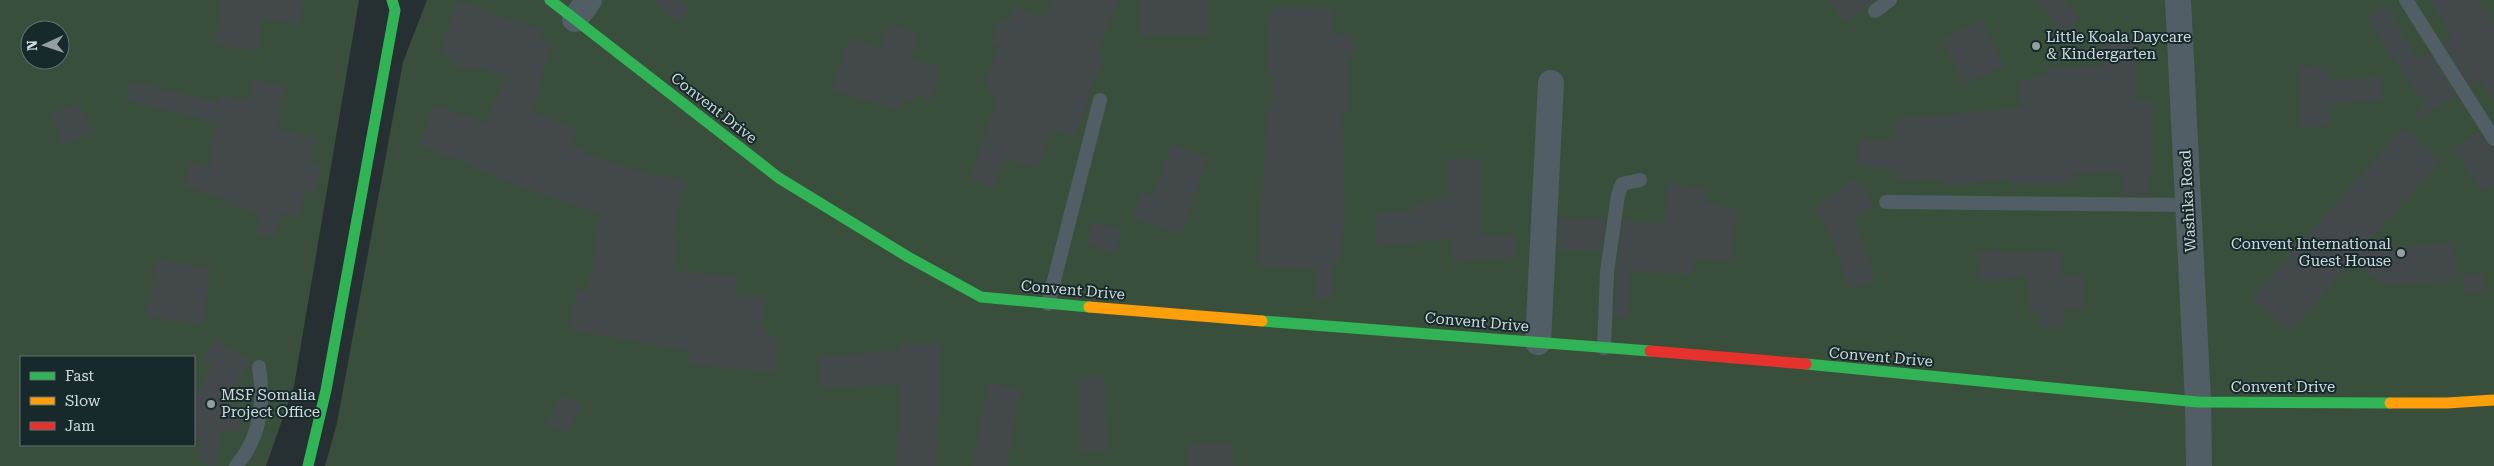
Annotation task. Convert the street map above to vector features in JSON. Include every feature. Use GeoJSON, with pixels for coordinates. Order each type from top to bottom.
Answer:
{"type":"FeatureCollection","features":[{"type":"Feature","properties":{"kind":"street","name":"Convent Drive"},"geometry":{"type":"LineString","coordinates":[[550,0],[582,9],[779,178],[900,252],[981,297],[1048,304],[1718,356],[2198,402],[2447,403],[2494,400]]}},
{"type":"Feature","properties":{"kind":"street","name":"Washika Road"},"geometry":{"type":"LineString","coordinates":[[2178,0],[2198,402],[2199,466]]}},
{"type":"Feature","properties":{"kind":"street"},"geometry":{"type":"LineString","coordinates":[[308,466],[326,390],[397,3]]}},
{"type":"Feature","properties":{"kind":"street"},"geometry":{"type":"LineString","coordinates":[[1538,342],[1551,83]]}},
{"type":"Feature","properties":{"kind":"lane"},"geometry":{"type":"LineString","coordinates":[[1875,12],[1890,0]]}},
{"type":"Feature","properties":{"kind":"lane"},"geometry":{"type":"LineString","coordinates":[[2406,0],[2494,139]]}},
{"type":"Feature","properties":{"kind":"lane"},"geometry":{"type":"LineString","coordinates":[[1048,304],[1100,100]]}},
{"type":"Feature","properties":{"kind":"lane"},"geometry":{"type":"LineString","coordinates":[[1604,348],[1607,272],[1618,195],[1622,184],[1640,180]]}},
{"type":"Feature","properties":{"kind":"lane"},"geometry":{"type":"LineString","coordinates":[[1886,202],[2189,206]]}},
{"type":"Feature","properties":{"kind":"lane"},"geometry":{"type":"LineString","coordinates":[[236,466],[248,452],[260,420],[262,384],[259,367]]}},
{"type":"Feature","properties":{"kind":"green space"},"geometry":{"type":"Polygon","coordinates":[[[0,0],[359,0],[294,386],[266,466],[0,466],[0,0]]]}},
{"type":"Feature","properties":{"kind":"green space"},"geometry":{"type":"Polygon","coordinates":[[[427,0],[2494,0],[2494,466],[325,466],[337,423],[403,62],[427,0]]]}},
{"type":"Feature","properties":{"kind":"building"},"geometry":{"type":"Polygon","coordinates":[[[221,0],[303,0],[300,25],[262,19],[258,51],[215,45],[221,0]]]}},
{"type":"Feature","properties":{"kind":"building"},"geometry":{"type":"Polygon","coordinates":[[[652,0],[680,0],[690,9],[678,23],[652,0]]]}},
{"type":"Feature","properties":{"kind":"building"},"geometry":{"type":"Polygon","coordinates":[[[1052,0],[1119,0],[1095,56],[1103,59],[1074,137],[1051,128],[1038,168],[1004,157],[994,188],[970,179],[996,103],[985,81],[999,47],[991,44],[1001,19],[1009,22],[1015,7],[1044,18],[1052,0]]]}},
{"type":"Feature","properties":{"kind":"building"},"geometry":{"type":"Polygon","coordinates":[[[1140,0],[1207,0],[1207,35],[1140,35],[1140,0]]]}},
{"type":"Feature","properties":{"kind":"building"},"geometry":{"type":"Polygon","coordinates":[[[1829,0],[1875,0],[1844,22],[1829,0]]]}},
{"type":"Feature","properties":{"kind":"building"},"geometry":{"type":"Polygon","coordinates":[[[2037,0],[2064,0],[2079,19],[2064,32],[2037,0]]]}},
{"type":"Feature","properties":{"kind":"building"},"geometry":{"type":"Polygon","coordinates":[[[2430,0],[2479,0],[2494,24],[2494,102],[2480,79],[2470,85],[2443,42],[2452,36],[2430,0]]]}},
{"type":"Feature","properties":{"kind":"building"},"geometry":{"type":"Polygon","coordinates":[[[457,1],[490,11],[489,14],[542,29],[538,40],[551,43],[532,112],[576,128],[570,145],[587,151],[586,154],[644,173],[684,180],[673,237],[678,238],[673,271],[737,276],[736,295],[764,298],[761,334],[777,335],[774,372],[688,364],[689,351],[570,330],[576,290],[588,292],[600,214],[521,187],[469,166],[470,164],[420,146],[434,105],[486,123],[507,76],[473,67],[471,70],[452,65],[456,58],[441,54],[457,1]]]}},
{"type":"Feature","properties":{"kind":"building"},"geometry":{"type":"Polygon","coordinates":[[[2386,5],[2417,60],[2429,52],[2456,95],[2418,120],[2414,116],[2430,97],[2420,98],[2366,17],[2386,5]]]}},
{"type":"Feature","properties":{"kind":"building"},"geometry":{"type":"Polygon","coordinates":[[[1271,8],[1333,9],[1333,35],[1351,33],[1355,58],[1348,58],[1349,112],[1342,112],[1345,217],[1338,264],[1334,263],[1332,299],[1315,298],[1316,269],[1258,266],[1267,110],[1272,110],[1273,75],[1267,74],[1271,8]]]}},
{"type":"Feature","properties":{"kind":"building"},"geometry":{"type":"Polygon","coordinates":[[[1982,20],[2004,66],[1964,84],[1943,38],[1982,20]]]}},
{"type":"Feature","properties":{"kind":"building"},"geometry":{"type":"Polygon","coordinates":[[[888,24],[918,33],[911,59],[941,67],[931,99],[916,95],[914,101],[903,98],[900,110],[832,91],[849,38],[881,48],[888,24]]]}},
{"type":"Feature","properties":{"kind":"building"},"geometry":{"type":"Polygon","coordinates":[[[2104,43],[2135,43],[2136,101],[2152,101],[2152,174],[2149,174],[2149,195],[2122,195],[2122,173],[2073,174],[2073,183],[2011,185],[2011,179],[1942,186],[1942,179],[1898,181],[1898,170],[1857,166],[1859,139],[1896,142],[1894,119],[2023,108],[2017,82],[2047,75],[2046,67],[2104,66],[2104,43]]]}},
{"type":"Feature","properties":{"kind":"building"},"geometry":{"type":"Polygon","coordinates":[[[2328,65],[2328,81],[2381,77],[2382,100],[2329,104],[2330,126],[2300,127],[2298,66],[2328,65]]]}},
{"type":"Feature","properties":{"kind":"building"},"geometry":{"type":"Polygon","coordinates":[[[252,80],[284,85],[277,129],[315,138],[311,164],[321,166],[317,192],[304,190],[299,218],[280,214],[277,237],[256,234],[260,212],[226,205],[227,199],[184,187],[191,162],[209,167],[217,123],[125,100],[129,81],[220,103],[221,96],[248,100],[252,80]]]}},
{"type":"Feature","properties":{"kind":"building"},"geometry":{"type":"Polygon","coordinates":[[[79,103],[91,133],[63,145],[51,114],[79,103]]]}},
{"type":"Feature","properties":{"kind":"building"},"geometry":{"type":"Polygon","coordinates":[[[2403,128],[2440,161],[2360,251],[2453,242],[2457,280],[2386,286],[2352,261],[2290,332],[2252,299],[2403,128]]]}},
{"type":"Feature","properties":{"kind":"building"},"geometry":{"type":"Polygon","coordinates":[[[2479,132],[2487,144],[2494,148],[2494,184],[2482,192],[2453,148],[2479,132]]]}},
{"type":"Feature","properties":{"kind":"building"},"geometry":{"type":"Polygon","coordinates":[[[1172,144],[1207,157],[1181,235],[1132,217],[1141,191],[1154,196],[1172,144]]]}},
{"type":"Feature","properties":{"kind":"building"},"geometry":{"type":"Polygon","coordinates":[[[1447,159],[1481,159],[1481,236],[1516,235],[1516,258],[1477,259],[1477,261],[1454,263],[1451,238],[1377,247],[1374,214],[1415,209],[1415,203],[1447,199],[1447,159]]]}},
{"type":"Feature","properties":{"kind":"building"},"geometry":{"type":"Polygon","coordinates":[[[1855,178],[1874,205],[1854,220],[1875,280],[1850,289],[1828,229],[1814,209],[1855,178]]]}},
{"type":"Feature","properties":{"kind":"building"},"geometry":{"type":"Polygon","coordinates":[[[1668,184],[1706,187],[1705,203],[1737,209],[1731,262],[1694,259],[1692,275],[1630,270],[1627,318],[1614,317],[1616,273],[1623,221],[1664,224],[1668,184]]]}},
{"type":"Feature","properties":{"kind":"building"},"geometry":{"type":"Polygon","coordinates":[[[1596,218],[1606,220],[1601,250],[1558,250],[1559,219],[1596,218]]]}},
{"type":"Feature","properties":{"kind":"building"},"geometry":{"type":"Polygon","coordinates":[[[1094,222],[1122,229],[1116,253],[1087,245],[1094,222]]]}},
{"type":"Feature","properties":{"kind":"building"},"geometry":{"type":"Polygon","coordinates":[[[2001,250],[2001,253],[2061,251],[2062,276],[2083,275],[2084,309],[2063,309],[2064,327],[2040,328],[2039,311],[2030,311],[2028,276],[1980,282],[1976,253],[2001,250]]]}},
{"type":"Feature","properties":{"kind":"building"},"geometry":{"type":"Polygon","coordinates":[[[156,260],[210,268],[203,324],[148,317],[156,260]]]}},
{"type":"Feature","properties":{"kind":"building"},"geometry":{"type":"Polygon","coordinates":[[[2483,273],[2485,292],[2464,293],[2463,275],[2483,273]]]}},
{"type":"Feature","properties":{"kind":"building"},"geometry":{"type":"Polygon","coordinates":[[[215,339],[250,360],[235,386],[230,412],[242,414],[239,433],[221,430],[215,466],[208,466],[199,458],[202,439],[195,438],[197,426],[195,425],[196,390],[198,391],[212,365],[203,360],[215,339]]]}},
{"type":"Feature","properties":{"kind":"building"},"geometry":{"type":"Polygon","coordinates":[[[939,343],[940,414],[938,414],[936,466],[896,466],[897,433],[900,433],[899,384],[821,388],[819,356],[898,351],[898,344],[939,343]]]}},
{"type":"Feature","properties":{"kind":"building"},"geometry":{"type":"Polygon","coordinates":[[[1104,376],[1108,450],[1081,451],[1078,377],[1104,376]]]}},
{"type":"Feature","properties":{"kind":"building"},"geometry":{"type":"Polygon","coordinates":[[[988,383],[1020,389],[1007,466],[973,466],[988,383]]]}},
{"type":"Feature","properties":{"kind":"building"},"geometry":{"type":"Polygon","coordinates":[[[561,395],[581,405],[567,434],[547,425],[561,395]]]}},
{"type":"Feature","properties":{"kind":"building"},"geometry":{"type":"Polygon","coordinates":[[[1232,443],[1233,466],[1188,466],[1188,444],[1232,443]]]}},
{"type":"Feature","properties":{"kind":"traffic: fast"},"geometry":{"type":"LineString","coordinates":[[308,466],[326,390],[395,10],[392,0]]}},
{"type":"Feature","properties":{"kind":"traffic: fast"},"geometry":{"type":"LineString","coordinates":[[550,0],[779,178],[908,257],[981,297],[1089,307]]}},
{"type":"Feature","properties":{"kind":"traffic: fast"},"geometry":{"type":"LineString","coordinates":[[1262,321],[1650,351]]}},
{"type":"Feature","properties":{"kind":"traffic: fast"},"geometry":{"type":"LineString","coordinates":[[1806,364],[2198,402],[2390,403]]}},
{"type":"Feature","properties":{"kind":"traffic: slow"},"geometry":{"type":"LineString","coordinates":[[1089,307],[1262,321]]}},
{"type":"Feature","properties":{"kind":"traffic: slow"},"geometry":{"type":"LineString","coordinates":[[2390,403],[2447,403],[2494,400]]}},
{"type":"Feature","properties":{"kind":"traffic: jam"},"geometry":{"type":"LineString","coordinates":[[1650,351],[1806,364]]}},
{"type":"Feature","properties":{"kind":"place","name":"Little Koala Daycare & Kindergarten"},"geometry":{"type":"Point","coordinates":[2036,46]}},
{"type":"Feature","properties":{"kind":"place","name":"Convent International Guest House"},"geometry":{"type":"Point","coordinates":[2401,253]}},
{"type":"Feature","properties":{"kind":"place","name":"MSF Somalia Project Office"},"geometry":{"type":"Point","coordinates":[211,404]}}]}
